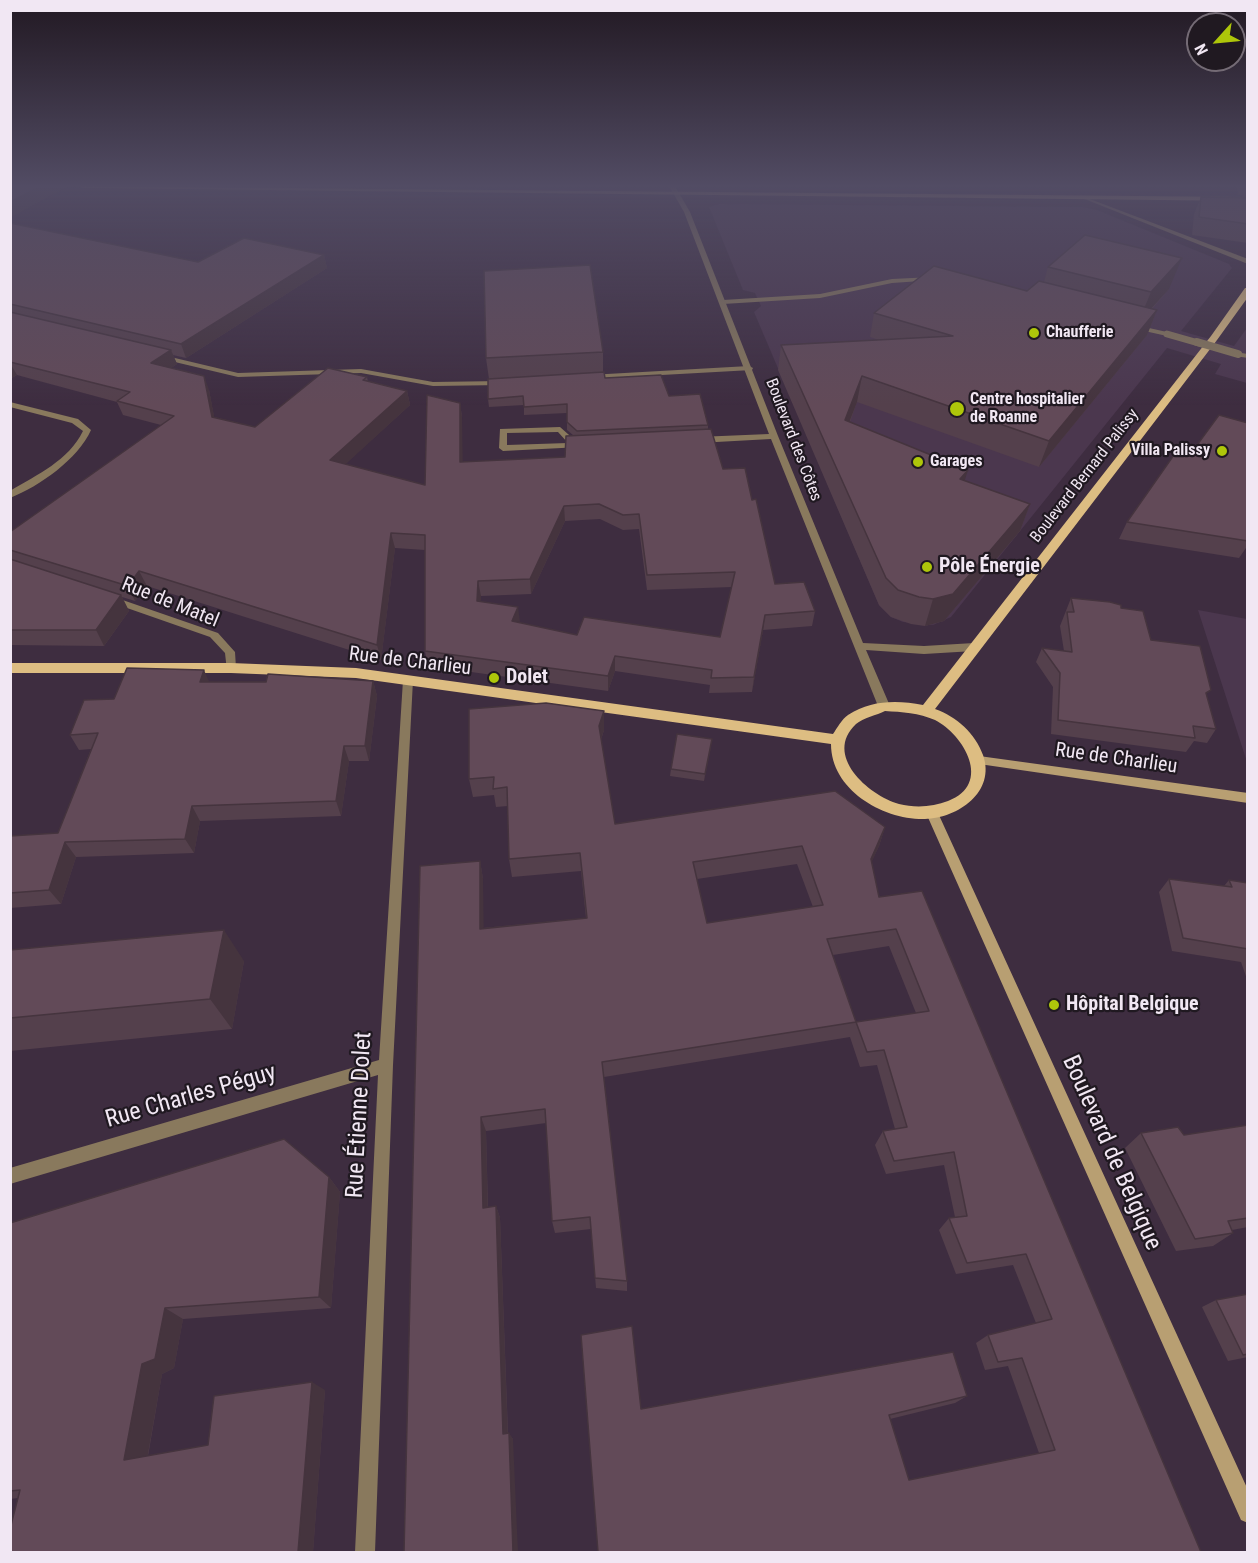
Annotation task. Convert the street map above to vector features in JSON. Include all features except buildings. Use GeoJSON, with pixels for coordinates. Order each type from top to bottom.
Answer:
{"type":"FeatureCollection","features":[{"type":"Feature","properties":{"kind":"main road","name":"Boulevard Bernard Palissy"},"geometry":{"type":"LineString","coordinates":[[926,711],[1214,338],[1248,290]]}},
{"type":"Feature","properties":{"kind":"main road","name":"Rue de Charlieu"},"geometry":{"type":"LineString","coordinates":[[10,668],[231,668],[356,673],[837,740]]}},
{"type":"Feature","properties":{"kind":"main road"},"geometry":{"type":"LineString","coordinates":[[884,706],[905,706],[926,711],[945,719],[961,731],[973,745],[979,760],[980,775],[975,788],[965,800],[950,808],[932,813],[906,812],[881,805],[860,792],[844,776],[836,758],[837,740],[843,728],[853,718],[884,706]]}},
{"type":"Feature","properties":{"kind":"main road","name":"Rue de Charlieu"},"geometry":{"type":"LineString","coordinates":[[979,760],[1248,798]]}},
{"type":"Feature","properties":{"kind":"main road","name":"Boulevard de Belgique"},"geometry":{"type":"LineString","coordinates":[[932,813],[1248,1513]]}},
{"type":"Feature","properties":{"kind":"street","name":"Boulevard des Côtes"},"geometry":{"type":"LineString","coordinates":[[704,259],[884,706]]}},
{"type":"Feature","properties":{"kind":"street"},"geometry":{"type":"LineString","coordinates":[[723,302],[820,296],[908,279],[943,280]]}},
{"type":"Feature","properties":{"kind":"street"},"geometry":{"type":"LineString","coordinates":[[1126,323],[1248,357]]}},
{"type":"Feature","properties":{"kind":"street"},"geometry":{"type":"LineString","coordinates":[[146,353],[238,375],[361,371],[434,384],[507,382]]}},
{"type":"Feature","properties":{"kind":"street"},"geometry":{"type":"LineString","coordinates":[[585,378],[749,368]]}},
{"type":"Feature","properties":{"kind":"street"},"geometry":{"type":"LineString","coordinates":[[10,404],[75,421],[87,430],[82,443],[63,461],[10,495]]}},
{"type":"Feature","properties":{"kind":"street"},"geometry":{"type":"LineString","coordinates":[[575,445],[560,429],[503,431],[503,448],[586,445]]}},
{"type":"Feature","properties":{"kind":"street"},"geometry":{"type":"LineString","coordinates":[[692,440],[774,436]]}},
{"type":"Feature","properties":{"kind":"street","name":"Rue de Matel"},"geometry":{"type":"LineString","coordinates":[[97,594],[214,636],[230,652],[231,668]]}},
{"type":"Feature","properties":{"kind":"street"},"geometry":{"type":"LineString","coordinates":[[860,646],[924,650],[974,647]]}},
{"type":"Feature","properties":{"kind":"street","name":"Rue Étienne Dolet"},"geometry":{"type":"LineString","coordinates":[[365,1552],[386,1065],[408,680]]}},
{"type":"Feature","properties":{"kind":"street","name":"Rue Charles Péguy"},"geometry":{"type":"LineString","coordinates":[[10,1176],[386,1065]]}},
{"type":"Feature","properties":{"kind":"shaded area","name":"Centre hospitalier de Roanne"},"geometry":{"type":"Polygon","coordinates":[[[730,259],[1217,259],[1229,264],[1232,268],[1181,331],[1234,346],[1247,328],[1247,383],[1215,374],[1221,364],[1167,348],[951,617],[933,625],[903,622],[891,617],[879,605],[754,312],[761,306],[755,293],[743,290],[730,259]]]}},
{"type":"Feature","properties":{"kind":"shaded area"},"geometry":{"type":"Polygon","coordinates":[[[1198,610],[1247,619],[1247,762],[1198,610]]]}},
{"type":"Feature","properties":{"kind":"place","name":"Chaufferie"},"geometry":{"type":"Point","coordinates":[1034,333]}},
{"type":"Feature","properties":{"kind":"place","name":"Centre hospitalier de Roanne"},"geometry":{"type":"Point","coordinates":[957,409]}},
{"type":"Feature","properties":{"kind":"place","name":"Villa Palissy"},"geometry":{"type":"Point","coordinates":[1222,451]}},
{"type":"Feature","properties":{"kind":"place","name":"Garages"},"geometry":{"type":"Point","coordinates":[918,462]}},
{"type":"Feature","properties":{"kind":"place","name":"Pôle Énergie"},"geometry":{"type":"Point","coordinates":[927,567]}},
{"type":"Feature","properties":{"kind":"place","name":"Dolet"},"geometry":{"type":"Point","coordinates":[494,678]}},
{"type":"Feature","properties":{"kind":"place","name":"Hôpital Belgique"},"geometry":{"type":"Point","coordinates":[1054,1005]}}]}
